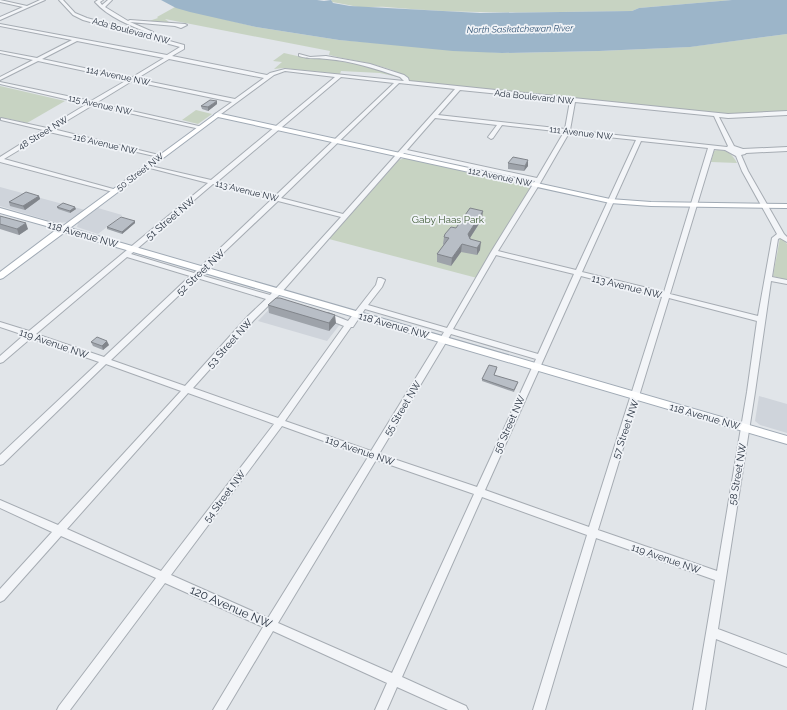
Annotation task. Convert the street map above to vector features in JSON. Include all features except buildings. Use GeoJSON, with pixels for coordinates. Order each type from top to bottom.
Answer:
{"type":"FeatureCollection","features":[{"type":"Feature","properties":{"kind":"main road","name":"112 Avenue NW"},"geometry":{"type":"LineString","coordinates":[[217,115],[537,182],[610,201],[626,203],[787,206]]}},
{"type":"Feature","properties":{"kind":"main road","name":"50 Street NW"},"geometry":{"type":"LineString","coordinates":[[0,276],[217,115]]}},
{"type":"Feature","properties":{"kind":"main road","name":"118 Avenue NW"},"geometry":{"type":"LineString","coordinates":[[0,211],[278,291],[361,310],[538,362],[636,395],[787,440]]}},
{"type":"Feature","properties":{"kind":"main road"},"geometry":{"type":"LineString","coordinates":[[41,245],[61,237],[89,236]]}},
{"type":"Feature","properties":{"kind":"street"},"geometry":{"type":"LineString","coordinates":[[0,19],[43,0]]}},
{"type":"Feature","properties":{"kind":"street","name":"Ada Boulevard NW"},"geometry":{"type":"LineString","coordinates":[[61,0],[74,14],[85,19],[182,46],[182,48],[168,57]]}},
{"type":"Feature","properties":{"kind":"street"},"geometry":{"type":"LineString","coordinates":[[101,0],[98,2],[105,10],[126,21],[160,35],[160,39]]}},
{"type":"Feature","properties":{"kind":"street"},"geometry":{"type":"LineString","coordinates":[[103,7],[110,0]]}},
{"type":"Feature","properties":{"kind":"street"},"geometry":{"type":"LineString","coordinates":[[0,1],[28,7]]}},
{"type":"Feature","properties":{"kind":"street"},"geometry":{"type":"LineString","coordinates":[[126,21],[177,24]]}},
{"type":"Feature","properties":{"kind":"street"},"geometry":{"type":"LineString","coordinates":[[0,25],[168,57]]}},
{"type":"Feature","properties":{"kind":"street"},"geometry":{"type":"LineString","coordinates":[[0,79],[77,39]]}},
{"type":"Feature","properties":{"kind":"street","name":"114 Avenue NW"},"geometry":{"type":"LineString","coordinates":[[0,52],[236,101]]}},
{"type":"Feature","properties":{"kind":"street"},"geometry":{"type":"LineString","coordinates":[[301,55],[310,58],[326,57],[370,65],[402,76],[406,79],[407,83]]}},
{"type":"Feature","properties":{"kind":"street","name":"Ada Boulevard NW"},"geometry":{"type":"LineString","coordinates":[[168,57],[267,77]]}},
{"type":"Feature","properties":{"kind":"street","name":"48 Street NW"},"geometry":{"type":"LineString","coordinates":[[0,160],[168,57]]}},
{"type":"Feature","properties":{"kind":"street","name":"Ada Boulevard NW"},"geometry":{"type":"LineString","coordinates":[[280,71],[728,116],[787,113]]}},
{"type":"Feature","properties":{"kind":"street","name":"50 Street NW"},"geometry":{"type":"LineString","coordinates":[[217,115],[267,77],[280,71]]}},
{"type":"Feature","properties":{"kind":"street","name":"51 Street NW"},"geometry":{"type":"LineString","coordinates":[[0,360],[340,76]]}},
{"type":"Feature","properties":{"kind":"street","name":"115 Avenue NW"},"geometry":{"type":"LineString","coordinates":[[0,82],[200,127]]}},
{"type":"Feature","properties":{"kind":"street","name":"52 Street NW"},"geometry":{"type":"LineString","coordinates":[[0,461],[104,360],[204,269],[398,82]]}},
{"type":"Feature","properties":{"kind":"street","name":"53 Street NW"},"geometry":{"type":"LineString","coordinates":[[0,597],[187,389],[278,291],[458,89]]}},
{"type":"Feature","properties":{"kind":"street","name":"55 Street NW"},"geometry":{"type":"LineString","coordinates":[[220,710],[567,131],[573,101]]}},
{"type":"Feature","properties":{"kind":"street"},"geometry":{"type":"LineString","coordinates":[[716,115],[730,148],[740,153],[787,149]]}},
{"type":"Feature","properties":{"kind":"street","name":"111 Avenue NW"},"geometry":{"type":"LineString","coordinates":[[434,116],[711,148],[730,148]]}},
{"type":"Feature","properties":{"kind":"street","name":"116 Avenue NW"},"geometry":{"type":"LineString","coordinates":[[3,119],[161,157]]}},
{"type":"Feature","properties":{"kind":"street"},"geometry":{"type":"LineString","coordinates":[[491,137],[500,124]]}},
{"type":"Feature","properties":{"kind":"street","name":"56 Street NW"},"geometry":{"type":"LineString","coordinates":[[382,710],[639,139]]}},
{"type":"Feature","properties":{"kind":"street","name":"57 Street NW"},"geometry":{"type":"LineString","coordinates":[[538,710],[711,148]]}},
{"type":"Feature","properties":{"kind":"street"},"geometry":{"type":"LineString","coordinates":[[740,153],[745,171],[766,206],[778,237],[787,240]]}},
{"type":"Feature","properties":{"kind":"street"},"geometry":{"type":"LineString","coordinates":[[0,160],[115,191]]}},
{"type":"Feature","properties":{"kind":"street","name":"113 Avenue NW"},"geometry":{"type":"LineString","coordinates":[[148,166],[345,216]]}},
{"type":"Feature","properties":{"kind":"street","name":"58 Street NW"},"geometry":{"type":"LineString","coordinates":[[699,710],[745,428],[760,319],[767,278],[778,237]]}},
{"type":"Feature","properties":{"kind":"street","name":"113 Avenue NW"},"geometry":{"type":"LineString","coordinates":[[494,252],[760,319]]}},
{"type":"Feature","properties":{"kind":"street","name":"118 Avenue NW"},"geometry":{"type":"LineString","coordinates":[[126,256],[196,276],[269,300],[281,302]]}},
{"type":"Feature","properties":{"kind":"street"},"geometry":{"type":"LineString","coordinates":[[767,278],[787,282]]}},
{"type":"Feature","properties":{"kind":"street","name":"54 Street NW"},"geometry":{"type":"LineString","coordinates":[[63,710],[280,422],[379,285],[381,280]]}},
{"type":"Feature","properties":{"kind":"street","name":"118 Avenue NW"},"geometry":{"type":"LineString","coordinates":[[317,313],[339,319],[341,322],[350,325]]}},
{"type":"Feature","properties":{"kind":"street","name":"119 Avenue NW"},"geometry":{"type":"LineString","coordinates":[[0,324],[720,577]]}},
{"type":"Feature","properties":{"kind":"street","name":"120 Avenue NW"},"geometry":{"type":"LineString","coordinates":[[0,504],[462,710]]}},
{"type":"Feature","properties":{"kind":"street"},"geometry":{"type":"LineString","coordinates":[[711,632],[787,661]]}},
{"type":"Feature","properties":{"kind":"shaded area"},"geometry":{"type":"Polygon","coordinates":[[[0,187],[85,210],[69,222],[57,223],[0,206],[0,187]]]}},
{"type":"Feature","properties":{"kind":"shaded area"},"geometry":{"type":"Polygon","coordinates":[[[98,208],[122,215],[98,234],[77,227],[78,223],[98,208]]]}},
{"type":"Feature","properties":{"kind":"shaded area"},"geometry":{"type":"Polygon","coordinates":[[[280,298],[345,318],[327,341],[258,321],[280,298]]]}},
{"type":"Feature","properties":{"kind":"shaded area"},"geometry":{"type":"Polygon","coordinates":[[[759,396],[787,404],[787,433],[760,425],[755,421],[759,396]]]}},
{"type":"Feature","properties":{"kind":"green space"},"geometry":{"type":"Polygon","coordinates":[[[331,0],[732,0],[639,8],[632,11],[509,12],[358,7],[332,2],[331,0]]]}},
{"type":"Feature","properties":{"kind":"green space"},"geometry":{"type":"Polygon","coordinates":[[[175,7],[256,27],[339,40],[502,53],[689,47],[787,34],[787,111],[724,114],[409,82],[408,78],[390,69],[329,55],[330,51],[165,19],[169,22],[149,21],[158,18],[157,17],[175,7]]]}},
{"type":"Feature","properties":{"kind":"green space"},"geometry":{"type":"Polygon","coordinates":[[[284,53],[306,58],[327,59],[367,66],[402,78],[380,73],[341,71],[340,74],[283,68],[274,69],[282,62],[273,61],[284,53]]]}},
{"type":"Feature","properties":{"kind":"green space"},"geometry":{"type":"Polygon","coordinates":[[[0,86],[65,101],[27,123],[5,118],[0,120],[0,86]]]}},
{"type":"Feature","properties":{"kind":"green space"},"geometry":{"type":"Polygon","coordinates":[[[196,110],[212,114],[198,124],[182,120],[196,110]]]}},
{"type":"Feature","properties":{"kind":"green space"},"geometry":{"type":"Polygon","coordinates":[[[717,150],[729,153],[737,163],[711,162],[714,151],[717,150]]]}},
{"type":"Feature","properties":{"kind":"green space","name":"Gaby Haas Park"},"geometry":{"type":"Polygon","coordinates":[[[405,158],[527,185],[531,189],[477,278],[329,239],[399,160],[405,158]]]}},
{"type":"Feature","properties":{"kind":"green space"},"geometry":{"type":"Polygon","coordinates":[[[780,238],[787,244],[787,280],[773,276],[780,238]]]}},
{"type":"Feature","properties":{"kind":"water","name":"North Saskatchewan River"},"geometry":{"type":"Polygon","coordinates":[[[161,0],[331,0],[333,3],[350,6],[480,13],[632,11],[639,8],[732,0],[787,0],[787,34],[690,47],[502,53],[453,51],[339,40],[256,27],[190,12],[176,8],[161,0]]]}}]}
